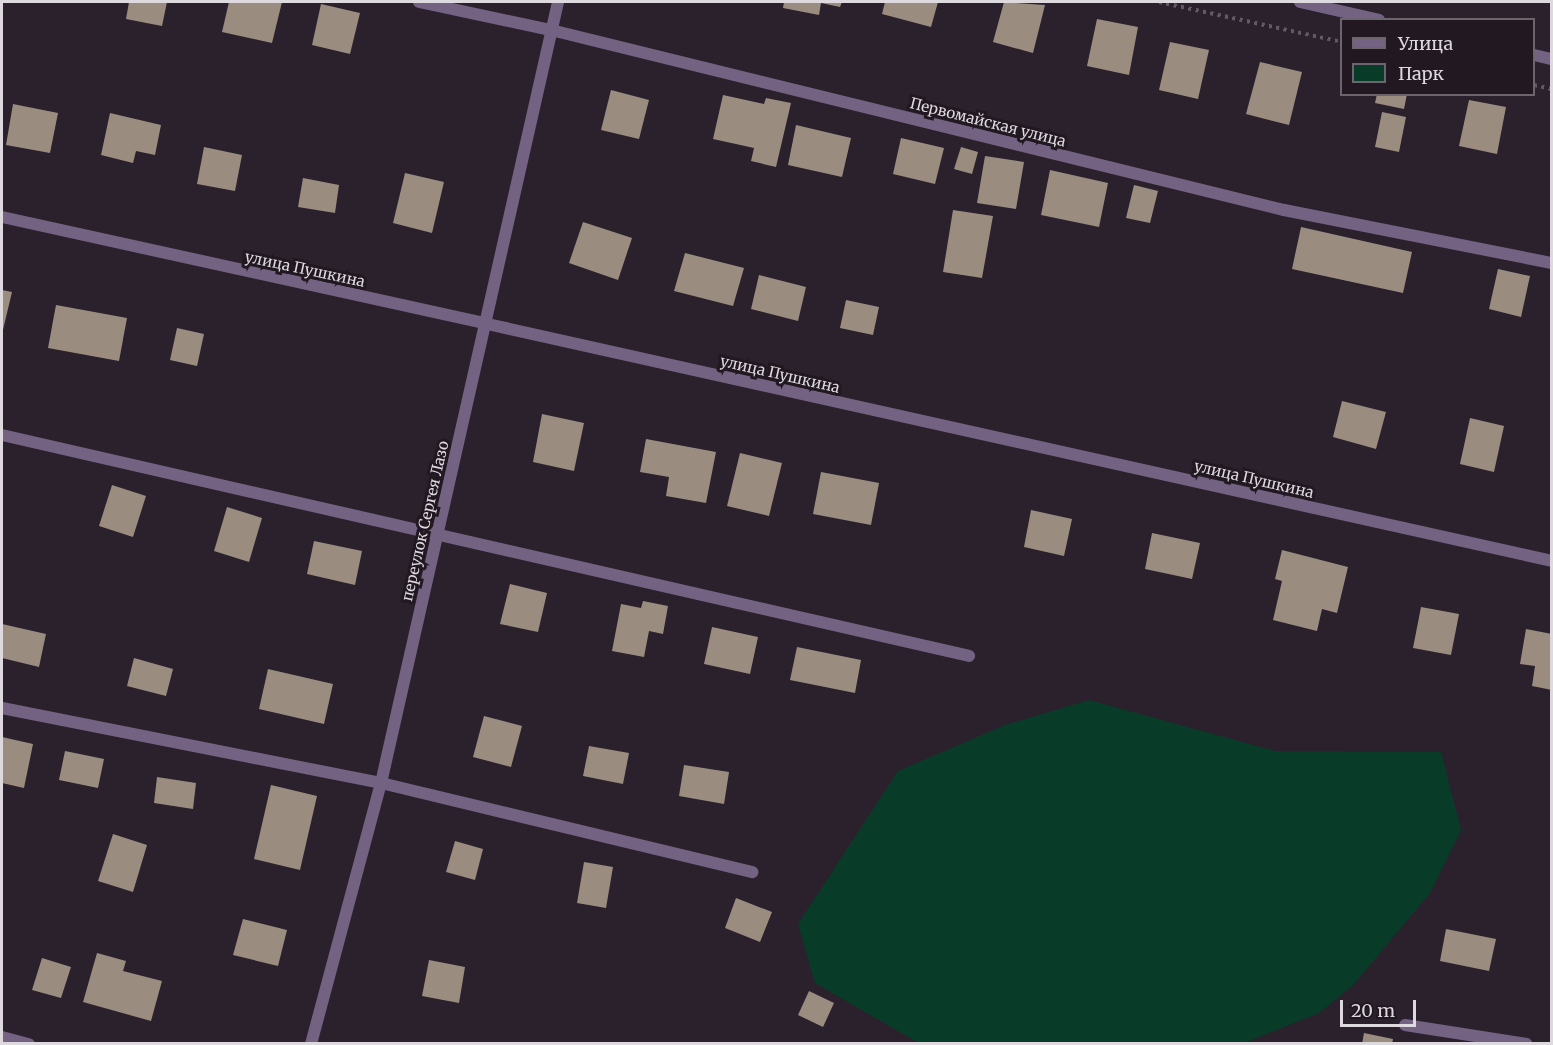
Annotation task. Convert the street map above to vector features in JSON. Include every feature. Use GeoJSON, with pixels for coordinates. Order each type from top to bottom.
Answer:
{"type":"FeatureCollection","features":[{"type":"Feature","properties":{"kind":"street","name":"Первомайская улица"},"geometry":{"type":"LineString","coordinates":[[419,2],[550,30],[1284,210],[1551,263]]}},
{"type":"Feature","properties":{"kind":"street","name":"переулок Сергея Лазо"},"geometry":{"type":"LineString","coordinates":[[311,1044],[381,783],[438,535],[483,323],[558,2]]}},
{"type":"Feature","properties":{"kind":"street"},"geometry":{"type":"LineString","coordinates":[[1300,2],[1370,18]]}},
{"type":"Feature","properties":{"kind":"street"},"geometry":{"type":"LineString","coordinates":[[1535,55],[1551,59]]}},
{"type":"Feature","properties":{"kind":"street","name":"улица Пушкина"},"geometry":{"type":"LineString","coordinates":[[2,217],[1551,561]]}},
{"type":"Feature","properties":{"kind":"street"},"geometry":{"type":"LineString","coordinates":[[2,435],[969,656]]}},
{"type":"Feature","properties":{"kind":"street"},"geometry":{"type":"LineString","coordinates":[[2,708],[381,783],[753,872]]}},
{"type":"Feature","properties":{"kind":"street"},"geometry":{"type":"LineString","coordinates":[[1405,1025],[1527,1044]]}},
{"type":"Feature","properties":{"kind":"street"},"geometry":{"type":"LineString","coordinates":[[2,1037],[28,1044]]}},
{"type":"Feature","properties":{"kind":"path"},"geometry":{"type":"LineString","coordinates":[[1159,2],[1340,42]]}},
{"type":"Feature","properties":{"kind":"path"},"geometry":{"type":"LineString","coordinates":[[1535,85],[1551,89]]}},
{"type":"Feature","properties":{"kind":"green space"},"geometry":{"type":"Polygon","coordinates":[[[1089,700],[1275,751],[1441,752],[1461,830],[1430,893],[1353,985],[1319,1013],[1244,1043],[917,1042],[815,983],[798,924],[898,771],[1005,725],[1089,700]]]}},
{"type":"Feature","properties":{"kind":"building"},"geometry":{"type":"Polygon","coordinates":[[[129,2],[167,2],[162,26],[126,19],[129,2]]]}},
{"type":"Feature","properties":{"kind":"building"},"geometry":{"type":"Polygon","coordinates":[[[229,2],[282,2],[272,43],[222,32],[229,2]]]}},
{"type":"Feature","properties":{"kind":"building"},"geometry":{"type":"Polygon","coordinates":[[[784,2],[842,2],[840,7],[821,3],[819,15],[783,8],[784,2]]]}},
{"type":"Feature","properties":{"kind":"building"},"geometry":{"type":"Polygon","coordinates":[[[885,2],[938,2],[931,27],[882,14],[885,2]]]}},
{"type":"Feature","properties":{"kind":"building"},"geometry":{"type":"Polygon","coordinates":[[[1004,2],[1045,5],[1033,53],[993,42],[1004,2]]]}},
{"type":"Feature","properties":{"kind":"building"},"geometry":{"type":"Polygon","coordinates":[[[321,4],[360,13],[350,54],[312,45],[321,4]]]}},
{"type":"Feature","properties":{"kind":"building"},"geometry":{"type":"Polygon","coordinates":[[[1097,19],[1138,27],[1129,75],[1087,66],[1097,19]]]}},
{"type":"Feature","properties":{"kind":"building"},"geometry":{"type":"Polygon","coordinates":[[[1170,42],[1209,50],[1198,99],[1159,90],[1170,42]]]}},
{"type":"Feature","properties":{"kind":"building"},"geometry":{"type":"Polygon","coordinates":[[[1260,62],[1302,72],[1289,125],[1246,114],[1260,62]]]}},
{"type":"Feature","properties":{"kind":"building"},"geometry":{"type":"Polygon","coordinates":[[[611,90],[649,100],[639,139],[601,130],[611,90]]]}},
{"type":"Feature","properties":{"kind":"building"},"geometry":{"type":"Polygon","coordinates":[[[723,95],[764,104],[766,98],[791,103],[776,167],[751,161],[754,148],[713,139],[723,95]]]}},
{"type":"Feature","properties":{"kind":"building"},"geometry":{"type":"Polygon","coordinates":[[[1377,96],[1407,96],[1404,109],[1375,103],[1377,96]]]}},
{"type":"Feature","properties":{"kind":"building"},"geometry":{"type":"Polygon","coordinates":[[[1469,100],[1506,107],[1497,154],[1459,146],[1469,100]]]}},
{"type":"Feature","properties":{"kind":"building"},"geometry":{"type":"Polygon","coordinates":[[[13,104],[58,113],[50,153],[6,145],[13,104]]]}},
{"type":"Feature","properties":{"kind":"building"},"geometry":{"type":"Polygon","coordinates":[[[1382,112],[1406,117],[1399,152],[1375,147],[1382,112]]]}},
{"type":"Feature","properties":{"kind":"building"},"geometry":{"type":"Polygon","coordinates":[[[110,113],[161,125],[155,155],[136,151],[133,163],[101,155],[110,113]]]}},
{"type":"Feature","properties":{"kind":"building"},"geometry":{"type":"Polygon","coordinates":[[[796,125],[851,138],[842,177],[788,165],[796,125]]]}},
{"type":"Feature","properties":{"kind":"building"},"geometry":{"type":"Polygon","coordinates":[[[901,138],[944,148],[935,184],[893,174],[901,138]]]}},
{"type":"Feature","properties":{"kind":"building"},"geometry":{"type":"Polygon","coordinates":[[[204,147],[242,155],[235,191],[197,184],[204,147]]]}},
{"type":"Feature","properties":{"kind":"building"},"geometry":{"type":"Polygon","coordinates":[[[961,147],[978,152],[972,174],[954,169],[961,147]]]}},
{"type":"Feature","properties":{"kind":"building"},"geometry":{"type":"Polygon","coordinates":[[[985,156],[1024,162],[1016,209],[977,203],[985,156]]]}},
{"type":"Feature","properties":{"kind":"building"},"geometry":{"type":"Polygon","coordinates":[[[1050,170],[1108,183],[1099,227],[1041,215],[1050,170]]]}},
{"type":"Feature","properties":{"kind":"building"},"geometry":{"type":"Polygon","coordinates":[[[405,173],[444,182],[432,233],[393,223],[405,173]]]}},
{"type":"Feature","properties":{"kind":"building"},"geometry":{"type":"Polygon","coordinates":[[[303,178],[339,185],[335,213],[298,207],[303,178]]]}},
{"type":"Feature","properties":{"kind":"building"},"geometry":{"type":"Polygon","coordinates":[[[1134,185],[1158,191],[1150,223],[1126,218],[1134,185]]]}},
{"type":"Feature","properties":{"kind":"building"},"geometry":{"type":"Polygon","coordinates":[[[953,210],[993,216],[982,278],[943,272],[953,210]]]}},
{"type":"Feature","properties":{"kind":"building"},"geometry":{"type":"Polygon","coordinates":[[[583,222],[632,238],[618,280],[569,263],[583,222]]]}},
{"type":"Feature","properties":{"kind":"building"},"geometry":{"type":"Polygon","coordinates":[[[1301,227],[1412,252],[1403,293],[1292,269],[1301,227]]]}},
{"type":"Feature","properties":{"kind":"building"},"geometry":{"type":"Polygon","coordinates":[[[685,253],[744,268],[733,306],[674,291],[685,253]]]}},
{"type":"Feature","properties":{"kind":"building"},"geometry":{"type":"Polygon","coordinates":[[[1498,269],[1530,276],[1521,317],[1489,309],[1498,269]]]}},
{"type":"Feature","properties":{"kind":"building"},"geometry":{"type":"Polygon","coordinates":[[[759,275],[806,287],[798,321],[751,309],[759,275]]]}},
{"type":"Feature","properties":{"kind":"building"},"geometry":{"type":"Polygon","coordinates":[[[2,290],[12,292],[2,334],[2,290]]]}},
{"type":"Feature","properties":{"kind":"building"},"geometry":{"type":"Polygon","coordinates":[[[846,300],[879,307],[873,335],[840,328],[846,300]]]}},
{"type":"Feature","properties":{"kind":"building"},"geometry":{"type":"Polygon","coordinates":[[[56,305],[127,318],[119,361],[48,348],[56,305]]]}},
{"type":"Feature","properties":{"kind":"building"},"geometry":{"type":"Polygon","coordinates":[[[177,328],[204,334],[197,366],[170,360],[177,328]]]}},
{"type":"Feature","properties":{"kind":"building"},"geometry":{"type":"Polygon","coordinates":[[[1342,401],[1386,412],[1376,449],[1333,437],[1342,401]]]}},
{"type":"Feature","properties":{"kind":"building"},"geometry":{"type":"Polygon","coordinates":[[[542,414],[584,423],[574,471],[533,462],[542,414]]]}},
{"type":"Feature","properties":{"kind":"building"},"geometry":{"type":"Polygon","coordinates":[[[1470,418],[1504,426],[1494,472],[1460,464],[1470,418]]]}},
{"type":"Feature","properties":{"kind":"building"},"geometry":{"type":"Polygon","coordinates":[[[646,439],[716,452],[706,503],[666,496],[669,477],[640,472],[646,439]]]}},
{"type":"Feature","properties":{"kind":"building"},"geometry":{"type":"Polygon","coordinates":[[[740,453],[782,463],[769,516],[727,506],[740,453]]]}},
{"type":"Feature","properties":{"kind":"building"},"geometry":{"type":"Polygon","coordinates":[[[821,472],[879,483],[871,525],[813,514],[821,472]]]}},
{"type":"Feature","properties":{"kind":"building"},"geometry":{"type":"Polygon","coordinates":[[[112,485],[146,496],[133,537],[99,526],[112,485]]]}},
{"type":"Feature","properties":{"kind":"building"},"geometry":{"type":"Polygon","coordinates":[[[227,507],[262,518],[249,562],[214,551],[227,507]]]}},
{"type":"Feature","properties":{"kind":"building"},"geometry":{"type":"Polygon","coordinates":[[[1031,510],[1072,519],[1064,556],[1024,547],[1031,510]]]}},
{"type":"Feature","properties":{"kind":"building"},"geometry":{"type":"Polygon","coordinates":[[[1152,533],[1200,543],[1192,579],[1145,569],[1152,533]]]}},
{"type":"Feature","properties":{"kind":"building"},"geometry":{"type":"Polygon","coordinates":[[[314,541],[362,551],[355,585],[307,574],[314,541]]]}},
{"type":"Feature","properties":{"kind":"building"},"geometry":{"type":"Polygon","coordinates":[[[1282,550],[1348,567],[1337,613],[1322,609],[1317,631],[1273,620],[1282,581],[1275,579],[1282,550]]]}},
{"type":"Feature","properties":{"kind":"building"},"geometry":{"type":"Polygon","coordinates":[[[510,584],[547,593],[538,632],[500,624],[510,584]]]}},
{"type":"Feature","properties":{"kind":"building"},"geometry":{"type":"Polygon","coordinates":[[[643,601],[668,606],[663,634],[649,631],[644,657],[612,651],[621,604],[641,608],[643,601]]]}},
{"type":"Feature","properties":{"kind":"building"},"geometry":{"type":"Polygon","coordinates":[[[1421,607],[1459,614],[1451,655],[1413,648],[1421,607]]]}},
{"type":"Feature","properties":{"kind":"building"},"geometry":{"type":"Polygon","coordinates":[[[2,624],[46,634],[39,667],[2,658],[2,624]]]}},
{"type":"Feature","properties":{"kind":"building"},"geometry":{"type":"Polygon","coordinates":[[[712,627],[758,637],[750,674],[704,664],[712,627]]]}},
{"type":"Feature","properties":{"kind":"building"},"geometry":{"type":"Polygon","coordinates":[[[1526,629],[1552,634],[1552,690],[1532,686],[1535,666],[1520,664],[1526,629]]]}},
{"type":"Feature","properties":{"kind":"building"},"geometry":{"type":"Polygon","coordinates":[[[797,647],[861,660],[855,693],[790,680],[797,647]]]}},
{"type":"Feature","properties":{"kind":"building"},"geometry":{"type":"Polygon","coordinates":[[[134,658],[173,669],[166,696],[127,686],[134,658]]]}},
{"type":"Feature","properties":{"kind":"building"},"geometry":{"type":"Polygon","coordinates":[[[268,669],[333,684],[324,724],[259,709],[268,669]]]}},
{"type":"Feature","properties":{"kind":"building"},"geometry":{"type":"Polygon","coordinates":[[[484,716],[522,726],[511,767],[473,757],[484,716]]]}},
{"type":"Feature","properties":{"kind":"building"},"geometry":{"type":"Polygon","coordinates":[[[2,737],[33,744],[24,788],[2,783],[2,737]]]}},
{"type":"Feature","properties":{"kind":"building"},"geometry":{"type":"Polygon","coordinates":[[[589,746],[629,753],[623,784],[583,776],[589,746]]]}},
{"type":"Feature","properties":{"kind":"building"},"geometry":{"type":"Polygon","coordinates":[[[65,751],[104,759],[98,788],[59,780],[65,751]]]}},
{"type":"Feature","properties":{"kind":"building"},"geometry":{"type":"Polygon","coordinates":[[[684,765],[729,772],[724,804],[679,796],[684,765]]]}},
{"type":"Feature","properties":{"kind":"building"},"geometry":{"type":"Polygon","coordinates":[[[157,777],[196,783],[193,809],[154,803],[157,777]]]}},
{"type":"Feature","properties":{"kind":"building"},"geometry":{"type":"Polygon","coordinates":[[[271,785],[317,796],[300,870],[254,859],[271,785]]]}},
{"type":"Feature","properties":{"kind":"building"},"geometry":{"type":"Polygon","coordinates":[[[113,834],[147,845],[133,892],[98,881],[113,834]]]}},
{"type":"Feature","properties":{"kind":"building"},"geometry":{"type":"Polygon","coordinates":[[[455,841],[483,849],[475,880],[446,872],[455,841]]]}},
{"type":"Feature","properties":{"kind":"building"},"geometry":{"type":"Polygon","coordinates":[[[584,862],[613,867],[606,908],[577,903],[584,862]]]}},
{"type":"Feature","properties":{"kind":"building"},"geometry":{"type":"Polygon","coordinates":[[[736,898],[772,912],[760,942],[725,928],[736,898]]]}},
{"type":"Feature","properties":{"kind":"building"},"geometry":{"type":"Polygon","coordinates":[[[243,919],[287,930],[278,966],[233,955],[243,919]]]}},
{"type":"Feature","properties":{"kind":"building"},"geometry":{"type":"Polygon","coordinates":[[[1446,929],[1496,939],[1489,971],[1440,961],[1446,929]]]}},
{"type":"Feature","properties":{"kind":"building"},"geometry":{"type":"Polygon","coordinates":[[[97,953],[126,961],[123,971],[162,981],[151,1021],[83,1002],[97,953]]]}},
{"type":"Feature","properties":{"kind":"building"},"geometry":{"type":"Polygon","coordinates":[[[42,958],[71,967],[61,998],[32,990],[42,958]]]}},
{"type":"Feature","properties":{"kind":"building"},"geometry":{"type":"Polygon","coordinates":[[[429,960],[465,967],[459,1003],[422,996],[429,960]]]}},
{"type":"Feature","properties":{"kind":"building"},"geometry":{"type":"Polygon","coordinates":[[[809,991],[834,1003],[823,1027],[798,1015],[809,991]]]}},
{"type":"Feature","properties":{"kind":"building"},"geometry":{"type":"Polygon","coordinates":[[[1364,1033],[1393,1039],[1392,1044],[1362,1044],[1364,1033]]]}}]}
